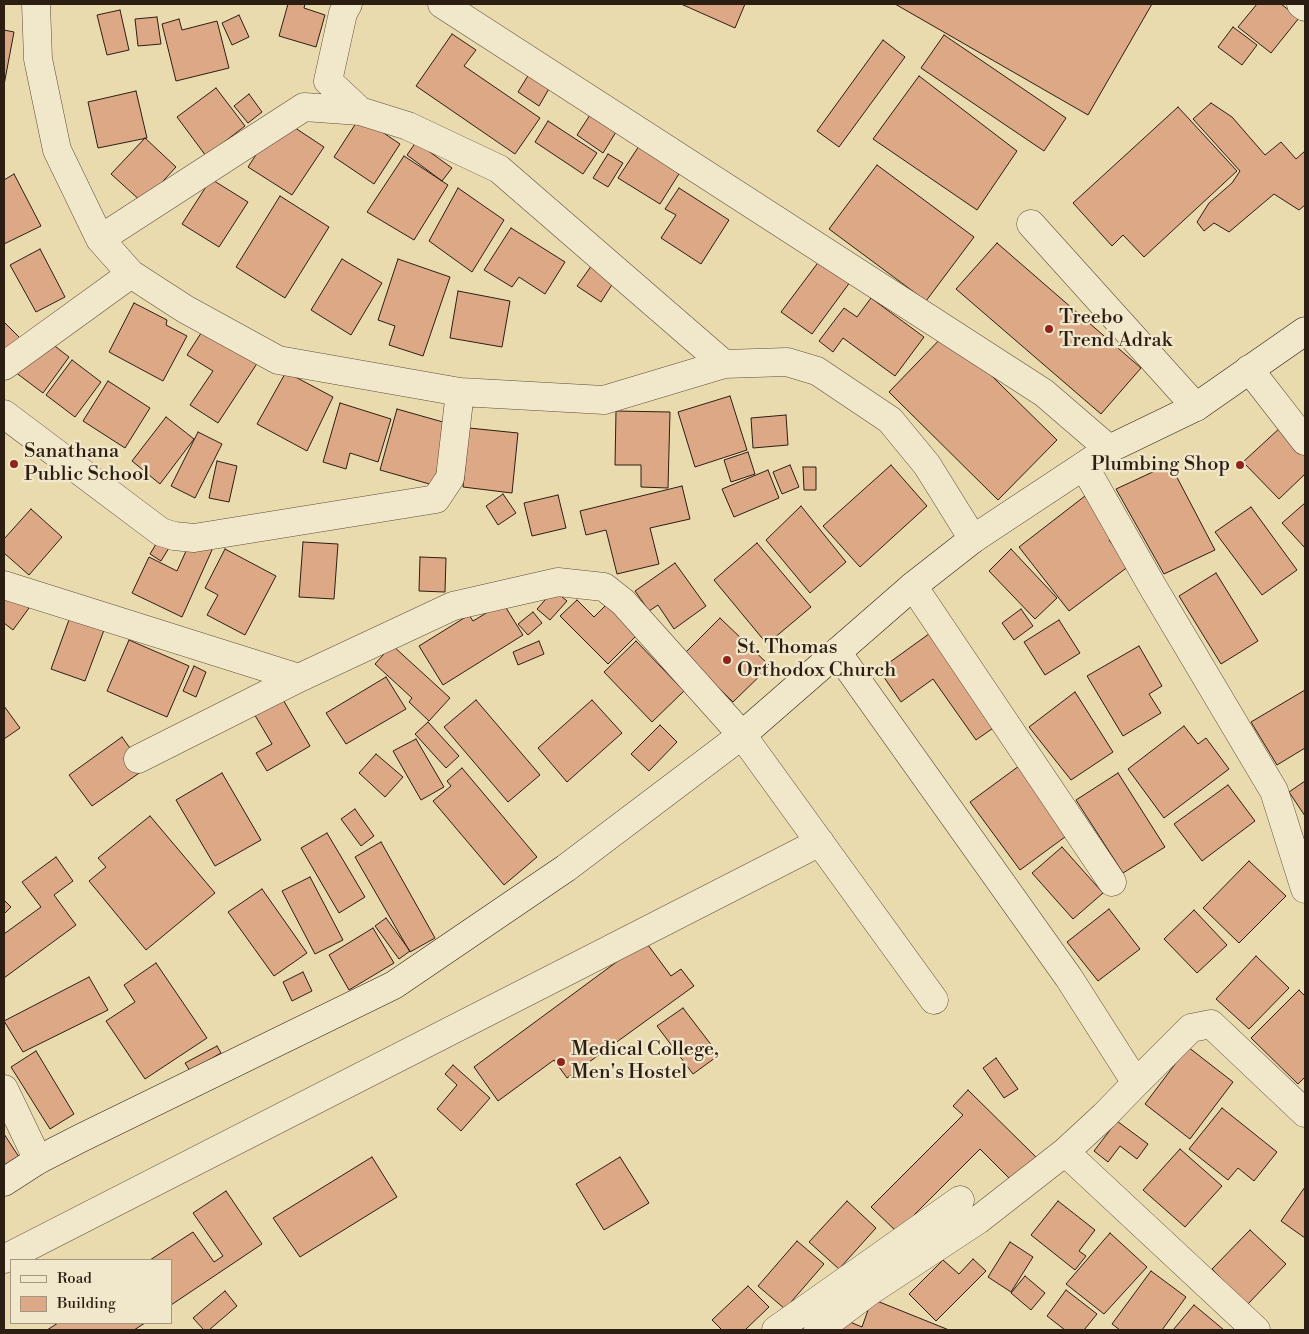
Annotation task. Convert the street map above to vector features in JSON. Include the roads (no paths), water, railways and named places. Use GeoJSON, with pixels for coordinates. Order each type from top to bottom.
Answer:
{"type":"FeatureCollection","features":[{"type":"Feature","properties":{"kind":"street"},"geometry":{"type":"LineString","coordinates":[[36,4],[38,59],[57,150],[100,239],[132,274],[185,309],[278,360],[460,392],[604,400],[724,364],[786,362],[817,371],[848,390],[890,420],[927,465],[974,538]]}},
{"type":"Feature","properties":{"kind":"street"},"geometry":{"type":"LineString","coordinates":[[348,4],[343,13],[328,81],[360,111]]}},
{"type":"Feature","properties":{"kind":"street"},"geometry":{"type":"LineString","coordinates":[[442,4],[1044,392],[1110,449]]}},
{"type":"Feature","properties":{"kind":"street"},"geometry":{"type":"LineString","coordinates":[[1300,4],[1305,7]]}},
{"type":"Feature","properties":{"kind":"street"},"geometry":{"type":"LineString","coordinates":[[100,239],[304,107],[360,111],[408,126],[499,170],[724,364]]}},
{"type":"Feature","properties":{"kind":"street"},"geometry":{"type":"LineString","coordinates":[[1031,224],[1196,406]]}},
{"type":"Feature","properties":{"kind":"street"},"geometry":{"type":"LineString","coordinates":[[4,366],[132,274]]}},
{"type":"Feature","properties":{"kind":"street"},"geometry":{"type":"LineString","coordinates":[[4,1182],[38,1160],[394,985],[566,868],[742,735],[913,586],[974,538],[1110,449],[1196,406],[1305,331]]}},
{"type":"Feature","properties":{"kind":"street"},"geometry":{"type":"LineString","coordinates":[[1249,370],[1305,442]]}},
{"type":"Feature","properties":{"kind":"street"},"geometry":{"type":"LineString","coordinates":[[4,414],[161,532],[174,536],[194,538],[436,499],[450,478],[460,392]]}},
{"type":"Feature","properties":{"kind":"street"},"geometry":{"type":"LineString","coordinates":[[1084,466],[1151,584],[1274,792],[1305,889]]}},
{"type":"Feature","properties":{"kind":"street"},"geometry":{"type":"LineString","coordinates":[[138,759],[299,678],[453,606],[537,585],[558,582],[604,587],[623,602],[742,735],[934,1000]]}},
{"type":"Feature","properties":{"kind":"street"},"geometry":{"type":"LineString","coordinates":[[4,585],[299,678]]}},
{"type":"Feature","properties":{"kind":"street"},"geometry":{"type":"LineString","coordinates":[[913,586],[1112,882]]}},
{"type":"Feature","properties":{"kind":"street"},"geometry":{"type":"LineString","coordinates":[[837,652],[1063,970],[1136,1083]]}},
{"type":"Feature","properties":{"kind":"street"},"geometry":{"type":"LineString","coordinates":[[4,1259],[820,842]]}},
{"type":"Feature","properties":{"kind":"street"},"geometry":{"type":"LineString","coordinates":[[818,1330],[870,1291],[978,1220],[1065,1152],[1104,1116],[1191,1028],[1211,1024],[1305,1113]]}},
{"type":"Feature","properties":{"kind":"street"},"geometry":{"type":"LineString","coordinates":[[4,1088],[38,1160]]}},
{"type":"Feature","properties":{"kind":"street"},"geometry":{"type":"LineString","coordinates":[[1065,1152],[1256,1330]]}},
{"type":"Feature","properties":{"kind":"street"},"geometry":{"type":"LineString","coordinates":[[776,1330],[960,1200]]}},
{"type":"Feature","properties":{"kind":"place","name":"Treebo Trend Adrak"},"geometry":{"type":"Point","coordinates":[1049,329]}},
{"type":"Feature","properties":{"kind":"place","name":"Sanathana Public School"},"geometry":{"type":"Point","coordinates":[14,464]}},
{"type":"Feature","properties":{"kind":"place","name":"Plumbing Shop"},"geometry":{"type":"Point","coordinates":[1240,465]}},
{"type":"Feature","properties":{"kind":"place","name":"St. Thomas Orthodox Church"},"geometry":{"type":"Point","coordinates":[727,660]}},
{"type":"Feature","properties":{"kind":"place","name":"Medical College, Men's Hostel"},"geometry":{"type":"Point","coordinates":[561,1062]}}]}
